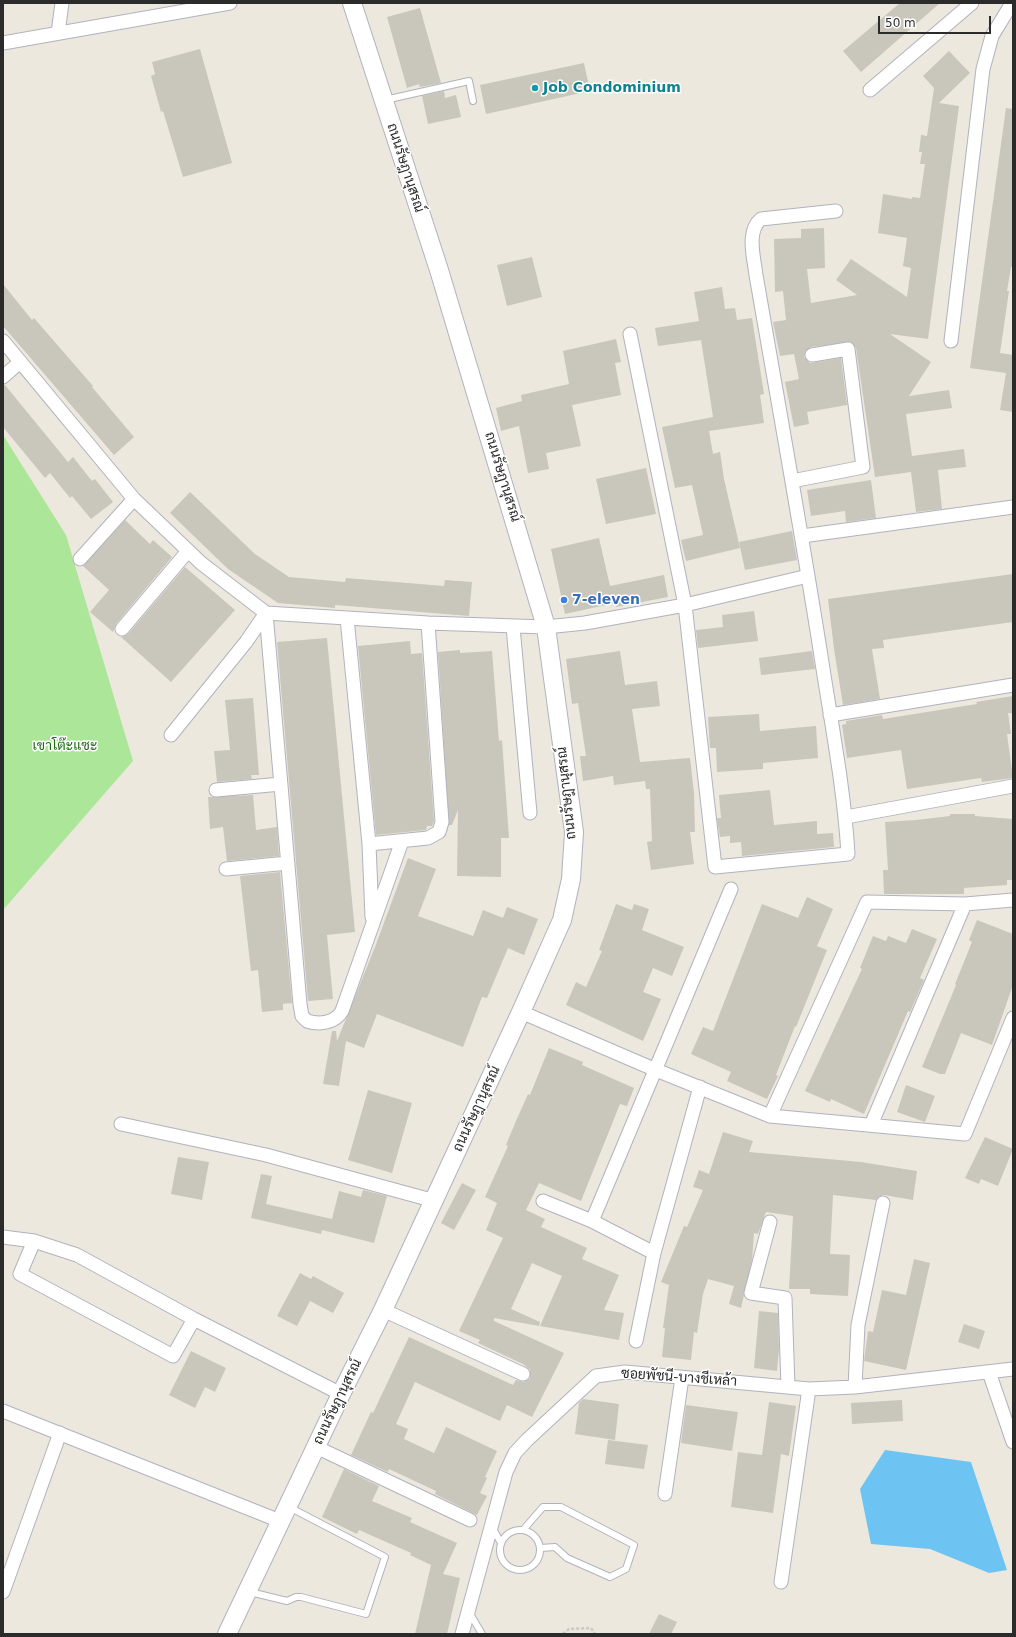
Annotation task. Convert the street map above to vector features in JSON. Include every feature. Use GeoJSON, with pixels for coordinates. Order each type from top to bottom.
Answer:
{"type":"FeatureCollection","features":[{"type":"Feature","properties":{"kind":"street"},"geometry":{"type":"LineString","coordinates":[[58,33],[62,3]]}},
{"type":"Feature","properties":{"kind":"street"},"geometry":{"type":"LineString","coordinates":[[3,43],[230,3]]}},
{"type":"Feature","properties":{"kind":"street","name":"ถนนรัษฎานุสรณ์"},"geometry":{"type":"LineString","coordinates":[[227,1634],[341,1394],[384,1310],[435,1202],[562,920],[571,879],[574,832],[546,627],[483,412],[352,3]]}},
{"type":"Feature","properties":{"kind":"street"},"geometry":{"type":"LineString","coordinates":[[870,90],[972,3]]}},
{"type":"Feature","properties":{"kind":"street"},"geometry":{"type":"LineString","coordinates":[[951,341],[983,69],[992,36],[1012,3]]}},
{"type":"Feature","properties":{"kind":"street"},"geometry":{"type":"LineString","coordinates":[[630,334],[685,605],[715,867],[848,854],[846,817],[802,536],[756,275],[752,232],[756,223],[761,219],[836,211]]}},
{"type":"Feature","properties":{"kind":"street"},"geometry":{"type":"LineString","coordinates":[[3,341],[134,499],[201,563],[266,613],[428,623],[546,627],[585,623],[685,605],[808,576]]}},
{"type":"Feature","properties":{"kind":"street"},"geometry":{"type":"LineString","coordinates":[[792,481],[864,467],[848,349],[812,355]]}},
{"type":"Feature","properties":{"kind":"street"},"geometry":{"type":"LineString","coordinates":[[3,377],[20,362]]}},
{"type":"Feature","properties":{"kind":"street"},"geometry":{"type":"LineString","coordinates":[[80,559],[134,499]]}},
{"type":"Feature","properties":{"kind":"street"},"geometry":{"type":"LineString","coordinates":[[802,536],[1013,507]]}},
{"type":"Feature","properties":{"kind":"street"},"geometry":{"type":"LineString","coordinates":[[122,629],[188,551]]}},
{"type":"Feature","properties":{"kind":"street"},"geometry":{"type":"LineString","coordinates":[[170,735],[246,642],[266,613]]}},
{"type":"Feature","properties":{"kind":"street"},"geometry":{"type":"LineString","coordinates":[[266,613],[300,1004],[302,1016],[307,1021],[333,1021],[338,1018],[342,1011],[402,841]]}},
{"type":"Feature","properties":{"kind":"street"},"geometry":{"type":"LineString","coordinates":[[348,618],[369,844],[372,923]]}},
{"type":"Feature","properties":{"kind":"street"},"geometry":{"type":"LineString","coordinates":[[369,844],[435,836],[439,832],[442,822],[428,623]]}},
{"type":"Feature","properties":{"kind":"street"},"geometry":{"type":"LineString","coordinates":[[513,627],[530,813]]}},
{"type":"Feature","properties":{"kind":"street"},"geometry":{"type":"LineString","coordinates":[[830,715],[1013,685]]}},
{"type":"Feature","properties":{"kind":"street"},"geometry":{"type":"LineString","coordinates":[[216,790],[281,784]]}},
{"type":"Feature","properties":{"kind":"street"},"geometry":{"type":"LineString","coordinates":[[846,817],[1013,786]]}},
{"type":"Feature","properties":{"kind":"street"},"geometry":{"type":"LineString","coordinates":[[226,869],[288,863]]}},
{"type":"Feature","properties":{"kind":"street"},"geometry":{"type":"LineString","coordinates":[[592,1222],[730,889]]}},
{"type":"Feature","properties":{"kind":"street"},"geometry":{"type":"LineString","coordinates":[[770,1116],[867,902],[965,904],[1013,900]]}},
{"type":"Feature","properties":{"kind":"street"},"geometry":{"type":"LineString","coordinates":[[872,1125],[965,904]]}},
{"type":"Feature","properties":{"kind":"street"},"geometry":{"type":"LineString","coordinates":[[521,1012],[656,1070],[770,1116],[965,1134],[1013,1018]]}},
{"type":"Feature","properties":{"kind":"street"},"geometry":{"type":"LineString","coordinates":[[636,1341],[654,1253],[700,1087]]}},
{"type":"Feature","properties":{"kind":"street"},"geometry":{"type":"LineString","coordinates":[[121,1124],[266,1155],[435,1202]]}},
{"type":"Feature","properties":{"kind":"street"},"geometry":{"type":"LineString","coordinates":[[543,1201],[592,1222],[654,1253]]}},
{"type":"Feature","properties":{"kind":"street"},"geometry":{"type":"LineString","coordinates":[[855,1387],[858,1325],[883,1203]]}},
{"type":"Feature","properties":{"kind":"street"},"geometry":{"type":"LineString","coordinates":[[770,1222],[751,1293],[785,1298],[788,1387]]}},
{"type":"Feature","properties":{"kind":"street"},"geometry":{"type":"LineString","coordinates":[[3,1237],[34,1241],[76,1255],[194,1319],[341,1394]]}},
{"type":"Feature","properties":{"kind":"street"},"geometry":{"type":"LineString","coordinates":[[34,1241],[20,1274],[173,1356],[194,1319]]}},
{"type":"Feature","properties":{"kind":"street"},"geometry":{"type":"LineString","coordinates":[[384,1310],[523,1374]]}},
{"type":"Feature","properties":{"kind":"street","name":"ซอยพัชนี-บางชีเหล้า"},"geometry":{"type":"LineString","coordinates":[[462,1634],[468,1610],[494,1551],[492,1527],[506,1472],[515,1454],[527,1440],[596,1376],[624,1372],[809,1389],[855,1387],[1013,1369]]}},
{"type":"Feature","properties":{"kind":"street"},"geometry":{"type":"LineString","coordinates":[[989,1372],[1013,1442]]}},
{"type":"Feature","properties":{"kind":"street"},"geometry":{"type":"LineString","coordinates":[[665,1494],[682,1378]]}},
{"type":"Feature","properties":{"kind":"street"},"geometry":{"type":"LineString","coordinates":[[781,1582],[809,1389]]}},
{"type":"Feature","properties":{"kind":"street"},"geometry":{"type":"LineString","coordinates":[[3,1411],[284,1514]]}},
{"type":"Feature","properties":{"kind":"street"},"geometry":{"type":"LineString","coordinates":[[3,1592],[60,1433]]}},
{"type":"Feature","properties":{"kind":"street"},"geometry":{"type":"LineString","coordinates":[[316,1447],[470,1520]]}},
{"type":"Feature","properties":{"kind":"lane"},"geometry":{"type":"LineString","coordinates":[[383,100],[469,81],[473,101]]}},
{"type":"Feature","properties":{"kind":"lane"},"geometry":{"type":"LineString","coordinates":[[494,1551],[510,1533],[523,1530],[543,1508],[561,1507],[634,1545],[626,1569],[610,1577],[567,1558],[555,1547],[540,1548]]}},
{"type":"Feature","properties":{"kind":"lane"},"geometry":{"type":"LineString","coordinates":[[247,1591],[287,1601],[296,1597],[301,1597],[366,1614],[384,1558],[284,1514]]}},
{"type":"Feature","properties":{"kind":"lane"},"geometry":{"type":"LineString","coordinates":[[492,1527],[494,1551],[504,1563],[515,1570],[528,1569],[538,1561],[540,1548],[535,1536],[523,1530]]}},
{"type":"Feature","properties":{"kind":"lane"},"geometry":{"type":"LineString","coordinates":[[468,1610],[482,1634]]}},
{"type":"Feature","properties":{"kind":"path"},"geometry":{"type":"LineString","coordinates":[[562,1634],[568,1629],[591,1628],[595,1634]]}},
{"type":"Feature","properties":{"kind":"green space","name":"เขาโต๊ะแซะ"},"geometry":{"type":"Polygon","coordinates":[[[3,435],[66,535],[133,761],[3,910],[3,435]]]}},
{"type":"Feature","properties":{"kind":"water"},"geometry":{"type":"Polygon","coordinates":[[[885,1450],[971,1462],[1007,1570],[989,1573],[930,1549],[871,1544],[860,1489],[885,1450]]]}},
{"type":"Feature","properties":{"kind":"building"},"geometry":{"type":"Polygon","coordinates":[[[900,3],[940,3],[861,72],[843,51],[900,3]]]}},
{"type":"Feature","properties":{"kind":"building"},"geometry":{"type":"Polygon","coordinates":[[[420,8],[441,83],[420,87],[419,84],[407,88],[387,17],[420,8]]]}},
{"type":"Feature","properties":{"kind":"building"},"geometry":{"type":"Polygon","coordinates":[[[200,49],[232,163],[183,177],[163,111],[161,112],[151,76],[155,74],[152,62],[200,49]]]}},
{"type":"Feature","properties":{"kind":"building"},"geometry":{"type":"Polygon","coordinates":[[[949,51],[970,73],[939,103],[959,106],[928,339],[890,334],[931,362],[909,396],[949,390],[952,408],[906,414],[912,456],[964,449],[966,467],[938,470],[942,509],[916,512],[911,472],[875,477],[856,348],[851,342],[811,347],[805,352],[804,357],[810,363],[841,358],[847,405],[807,412],[809,424],[794,427],[785,382],[799,379],[794,354],[780,356],[773,322],[786,320],[783,291],[775,292],[774,239],[801,238],[801,229],[824,228],[825,268],[807,269],[811,303],[857,295],[836,280],[851,259],[907,297],[911,268],[903,266],[907,238],[878,233],[883,194],[912,199],[912,197],[920,198],[925,164],[920,164],[922,152],[919,152],[921,135],[927,136],[934,88],[923,76],[949,51]]]}},
{"type":"Feature","properties":{"kind":"building","name":"Job Condominium"},"geometry":{"type":"Polygon","coordinates":[[[584,63],[590,91],[486,114],[480,85],[584,63]]]}},
{"type":"Feature","properties":{"kind":"building"},"geometry":{"type":"Polygon","coordinates":[[[444,91],[445,98],[456,95],[461,117],[428,124],[422,96],[444,91]]]}},
{"type":"Feature","properties":{"kind":"building"},"geometry":{"type":"Polygon","coordinates":[[[1006,108],[1013,109],[1013,267],[1011,267],[1007,291],[1009,291],[1000,353],[1013,355],[1013,412],[1000,410],[1006,373],[970,368],[1006,108]]]}},
{"type":"Feature","properties":{"kind":"building"},"geometry":{"type":"Polygon","coordinates":[[[532,257],[542,297],[507,306],[497,265],[532,257]]]}},
{"type":"Feature","properties":{"kind":"building"},"geometry":{"type":"Polygon","coordinates":[[[3,284],[32,320],[34,318],[93,386],[92,387],[134,437],[114,455],[3,326],[3,284]]]}},
{"type":"Feature","properties":{"kind":"building"},"geometry":{"type":"Polygon","coordinates":[[[722,287],[725,309],[735,308],[737,320],[752,318],[764,394],[760,395],[764,423],[709,431],[713,454],[720,452],[724,479],[740,548],[686,561],[681,540],[703,535],[692,485],[675,488],[662,427],[713,417],[701,340],[658,346],[655,328],[699,321],[694,292],[722,287]]]}},
{"type":"Feature","properties":{"kind":"building"},"geometry":{"type":"Polygon","coordinates":[[[616,339],[621,362],[615,363],[621,395],[572,405],[581,446],[546,453],[549,469],[528,473],[519,426],[501,431],[496,408],[522,401],[521,395],[569,384],[563,351],[616,339]]]}},
{"type":"Feature","properties":{"kind":"building"},"geometry":{"type":"Polygon","coordinates":[[[3,385],[5,385],[68,462],[73,457],[92,481],[95,479],[113,502],[91,519],[72,496],[70,498],[50,473],[45,478],[3,427],[3,385]]]}},
{"type":"Feature","properties":{"kind":"building"},"geometry":{"type":"Polygon","coordinates":[[[646,468],[656,514],[606,524],[596,479],[646,468]]]}},
{"type":"Feature","properties":{"kind":"building"},"geometry":{"type":"Polygon","coordinates":[[[871,480],[876,518],[846,522],[845,511],[811,516],[807,490],[871,480]]]}},
{"type":"Feature","properties":{"kind":"building"},"geometry":{"type":"Polygon","coordinates":[[[190,492],[255,554],[289,577],[345,582],[346,578],[444,586],[445,580],[472,582],[469,616],[335,605],[335,608],[278,603],[228,569],[170,513],[190,492]]]}},
{"type":"Feature","properties":{"kind":"building"},"geometry":{"type":"Polygon","coordinates":[[[125,520],[150,544],[153,540],[172,557],[116,624],[113,632],[90,612],[109,590],[83,566],[125,520]]]}},
{"type":"Feature","properties":{"kind":"building"},"geometry":{"type":"Polygon","coordinates":[[[792,531],[797,560],[745,570],[739,542],[792,531]]]}},
{"type":"Feature","properties":{"kind":"building"},"geometry":{"type":"Polygon","coordinates":[[[599,538],[610,586],[664,575],[668,597],[616,607],[615,603],[565,614],[551,549],[599,538]]]}},
{"type":"Feature","properties":{"kind":"building"},"geometry":{"type":"Polygon","coordinates":[[[185,567],[235,610],[171,682],[121,637],[128,634],[185,567]]]}},
{"type":"Feature","properties":{"kind":"building"},"geometry":{"type":"Polygon","coordinates":[[[1013,574],[1013,622],[883,640],[884,648],[872,649],[880,699],[843,705],[828,599],[1013,574]]]}},
{"type":"Feature","properties":{"kind":"building"},"geometry":{"type":"Polygon","coordinates":[[[754,611],[758,641],[698,648],[696,630],[723,627],[722,615],[754,611]]]}},
{"type":"Feature","properties":{"kind":"building"},"geometry":{"type":"Polygon","coordinates":[[[327,638],[355,932],[327,935],[333,999],[308,1001],[277,642],[327,638]]]}},
{"type":"Feature","properties":{"kind":"building"},"geometry":{"type":"Polygon","coordinates":[[[410,641],[411,654],[422,653],[434,821],[432,826],[427,826],[426,830],[376,835],[358,646],[410,641]]]}},
{"type":"Feature","properties":{"kind":"building"},"geometry":{"type":"Polygon","coordinates":[[[460,650],[460,653],[492,651],[499,741],[502,740],[509,838],[501,838],[501,877],[457,876],[458,810],[452,825],[449,825],[438,652],[460,650]]]}},
{"type":"Feature","properties":{"kind":"building"},"geometry":{"type":"Polygon","coordinates":[[[620,651],[625,685],[657,681],[660,706],[632,709],[640,762],[690,758],[694,793],[695,832],[690,832],[694,864],[651,870],[647,842],[652,841],[650,789],[646,789],[645,781],[614,785],[613,776],[583,781],[580,756],[586,756],[578,703],[572,704],[566,659],[620,651]]]}},
{"type":"Feature","properties":{"kind":"building"},"geometry":{"type":"Polygon","coordinates":[[[812,651],[815,669],[761,675],[759,658],[812,651]]]}},
{"type":"Feature","properties":{"kind":"building"},"geometry":{"type":"Polygon","coordinates":[[[1013,696],[1013,713],[1008,713],[1011,734],[1007,734],[1013,778],[982,782],[981,778],[907,789],[901,750],[847,758],[842,725],[846,724],[846,721],[882,715],[883,719],[977,704],[976,702],[1013,696]]]}},
{"type":"Feature","properties":{"kind":"building"},"geometry":{"type":"Polygon","coordinates":[[[253,698],[259,775],[251,775],[252,779],[217,782],[214,751],[230,750],[225,700],[253,698]]]}},
{"type":"Feature","properties":{"kind":"building"},"geometry":{"type":"Polygon","coordinates":[[[759,714],[760,731],[816,726],[818,758],[763,763],[763,769],[717,772],[716,748],[710,748],[708,717],[759,714]]]}},
{"type":"Feature","properties":{"kind":"building"},"geometry":{"type":"Polygon","coordinates":[[[770,790],[774,825],[817,821],[817,834],[833,833],[834,847],[742,856],[741,842],[730,843],[730,836],[720,837],[717,818],[721,818],[719,795],[770,790]]]}},
{"type":"Feature","properties":{"kind":"building"},"geometry":{"type":"Polygon","coordinates":[[[253,795],[256,830],[277,827],[279,856],[227,861],[223,827],[210,829],[208,797],[253,795]]]}},
{"type":"Feature","properties":{"kind":"building"},"geometry":{"type":"Polygon","coordinates":[[[950,814],[975,814],[975,816],[1013,819],[1013,880],[1007,880],[1007,885],[964,888],[964,894],[884,894],[883,870],[888,870],[885,822],[950,816],[950,814]]]}},
{"type":"Feature","properties":{"kind":"building"},"geometry":{"type":"Polygon","coordinates":[[[408,858],[436,869],[418,916],[473,936],[483,910],[503,918],[507,907],[538,919],[524,955],[508,948],[487,998],[482,997],[463,1047],[377,1014],[364,1048],[346,1041],[339,1086],[323,1084],[332,1031],[336,1031],[337,1041],[375,947],[408,858]]]}},
{"type":"Feature","properties":{"kind":"building"},"geometry":{"type":"Polygon","coordinates":[[[280,872],[292,1003],[283,1004],[283,1010],[262,1012],[258,970],[251,971],[240,876],[280,872]]]}},
{"type":"Feature","properties":{"kind":"building"},"geometry":{"type":"Polygon","coordinates":[[[807,897],[833,909],[817,946],[827,950],[796,1027],[795,1026],[776,1075],[778,1076],[767,1099],[727,1081],[731,1072],[691,1054],[703,1027],[713,1031],[762,904],[798,918],[807,897]]]}},
{"type":"Feature","properties":{"kind":"building"},"geometry":{"type":"Polygon","coordinates":[[[616,904],[632,910],[634,904],[649,909],[642,930],[684,947],[672,976],[653,968],[643,992],[661,999],[643,1041],[566,1005],[576,982],[586,987],[602,951],[599,950],[616,904]]]}},
{"type":"Feature","properties":{"kind":"building"},"geometry":{"type":"Polygon","coordinates":[[[977,920],[1013,934],[1013,985],[992,1045],[961,1033],[945,1074],[940,1074],[922,1067],[956,985],[955,984],[972,942],[969,940],[977,920]]]}},
{"type":"Feature","properties":{"kind":"building"},"geometry":{"type":"Polygon","coordinates":[[[912,929],[937,939],[920,978],[924,980],[910,1012],[908,1011],[864,1114],[831,1099],[830,1102],[805,1091],[862,969],[860,968],[873,936],[886,941],[888,936],[906,943],[912,929]]]}},
{"type":"Feature","properties":{"kind":"building"},"geometry":{"type":"Polygon","coordinates":[[[549,1048],[583,1062],[582,1065],[634,1088],[627,1106],[620,1104],[581,1201],[539,1183],[526,1210],[545,1219],[541,1227],[587,1248],[582,1259],[619,1275],[604,1310],[624,1313],[619,1340],[540,1326],[562,1276],[532,1263],[511,1309],[540,1322],[539,1326],[494,1318],[494,1321],[564,1353],[532,1417],[507,1405],[500,1421],[415,1382],[396,1424],[408,1429],[404,1439],[434,1453],[446,1427],[497,1451],[485,1477],[487,1478],[480,1493],[487,1496],[477,1515],[435,1494],[436,1491],[389,1469],[388,1472],[351,1455],[371,1412],[373,1413],[409,1337],[513,1385],[516,1380],[524,1382],[530,1378],[530,1370],[523,1364],[478,1343],[480,1340],[459,1331],[503,1238],[486,1230],[497,1203],[485,1197],[508,1146],[506,1145],[516,1121],[528,1094],[530,1095],[549,1048]]]}},
{"type":"Feature","properties":{"kind":"building"},"geometry":{"type":"Polygon","coordinates":[[[906,1085],[935,1096],[925,1122],[897,1112],[906,1085]]]}},
{"type":"Feature","properties":{"kind":"building"},"geometry":{"type":"Polygon","coordinates":[[[368,1090],[412,1103],[392,1173],[348,1160],[368,1090]]]}},
{"type":"Feature","properties":{"kind":"building"},"geometry":{"type":"Polygon","coordinates":[[[723,1132],[753,1141],[749,1152],[861,1162],[917,1171],[913,1200],[884,1195],[880,1196],[876,1200],[833,1195],[830,1254],[850,1255],[848,1296],[810,1294],[810,1289],[789,1289],[793,1216],[766,1212],[758,1234],[754,1233],[752,1260],[741,1308],[729,1304],[734,1286],[708,1279],[703,1294],[697,1333],[694,1332],[691,1360],[662,1357],[665,1328],[663,1328],[669,1285],[661,1282],[684,1226],[687,1227],[703,1190],[693,1187],[699,1170],[709,1174],[723,1132]]]}},
{"type":"Feature","properties":{"kind":"building"},"geometry":{"type":"Polygon","coordinates":[[[985,1137],[1013,1149],[998,1186],[981,1179],[979,1184],[965,1178],[985,1137]]]}},
{"type":"Feature","properties":{"kind":"building"},"geometry":{"type":"Polygon","coordinates":[[[178,1157],[209,1162],[202,1200],[171,1194],[178,1157]]]}},
{"type":"Feature","properties":{"kind":"building"},"geometry":{"type":"Polygon","coordinates":[[[261,1174],[272,1176],[266,1204],[332,1219],[339,1191],[361,1197],[363,1190],[387,1196],[374,1243],[322,1230],[321,1234],[251,1218],[261,1174]]]}},
{"type":"Feature","properties":{"kind":"building"},"geometry":{"type":"Polygon","coordinates":[[[462,1183],[476,1190],[454,1230],[441,1223],[462,1183]]]}},
{"type":"Feature","properties":{"kind":"building"},"geometry":{"type":"Polygon","coordinates":[[[914,1259],[930,1263],[906,1370],[864,1361],[868,1331],[873,1332],[882,1290],[906,1295],[914,1259]]]}},
{"type":"Feature","properties":{"kind":"building"},"geometry":{"type":"Polygon","coordinates":[[[300,1273],[311,1279],[313,1276],[344,1293],[333,1313],[310,1301],[297,1326],[277,1316],[300,1273]]]}},
{"type":"Feature","properties":{"kind":"building"},"geometry":{"type":"Polygon","coordinates":[[[759,1311],[778,1313],[779,1349],[777,1371],[754,1368],[759,1311]]]}},
{"type":"Feature","properties":{"kind":"building"},"geometry":{"type":"Polygon","coordinates":[[[964,1324],[985,1331],[979,1349],[958,1342],[964,1324]]]}},
{"type":"Feature","properties":{"kind":"building"},"geometry":{"type":"Polygon","coordinates":[[[191,1351],[226,1368],[215,1392],[205,1387],[195,1408],[169,1395],[191,1351]]]}},
{"type":"Feature","properties":{"kind":"building"},"geometry":{"type":"Polygon","coordinates":[[[583,1399],[619,1404],[615,1440],[575,1434],[579,1403],[583,1399]]]}},
{"type":"Feature","properties":{"kind":"building"},"geometry":{"type":"Polygon","coordinates":[[[902,1400],[903,1421],[852,1424],[851,1403],[902,1400]]]}},
{"type":"Feature","properties":{"kind":"building"},"geometry":{"type":"Polygon","coordinates":[[[769,1402],[796,1406],[789,1456],[781,1454],[773,1513],[731,1507],[738,1452],[762,1455],[769,1402]]]}},
{"type":"Feature","properties":{"kind":"building"},"geometry":{"type":"Polygon","coordinates":[[[686,1405],[738,1412],[732,1451],[681,1443],[686,1405]]]}},
{"type":"Feature","properties":{"kind":"building"},"geometry":{"type":"Polygon","coordinates":[[[608,1440],[648,1445],[644,1469],[605,1464],[608,1440]]]}},
{"type":"Feature","properties":{"kind":"building"},"geometry":{"type":"Polygon","coordinates":[[[344,1469],[379,1486],[372,1501],[412,1518],[410,1522],[457,1543],[443,1574],[460,1578],[447,1634],[415,1634],[431,1565],[410,1555],[411,1553],[359,1530],[357,1534],[322,1517],[344,1469]]]}},
{"type":"Feature","properties":{"kind":"building"},"geometry":{"type":"Polygon","coordinates":[[[659,1614],[677,1622],[671,1634],[649,1634],[659,1614]]]}},
{"type":"Feature","properties":{"kind":"place","name":"Job Condominium"},"geometry":{"type":"Point","coordinates":[535,88]}},
{"type":"Feature","properties":{"kind":"place","name":"7-eleven"},"geometry":{"type":"Point","coordinates":[564,600]}}]}
